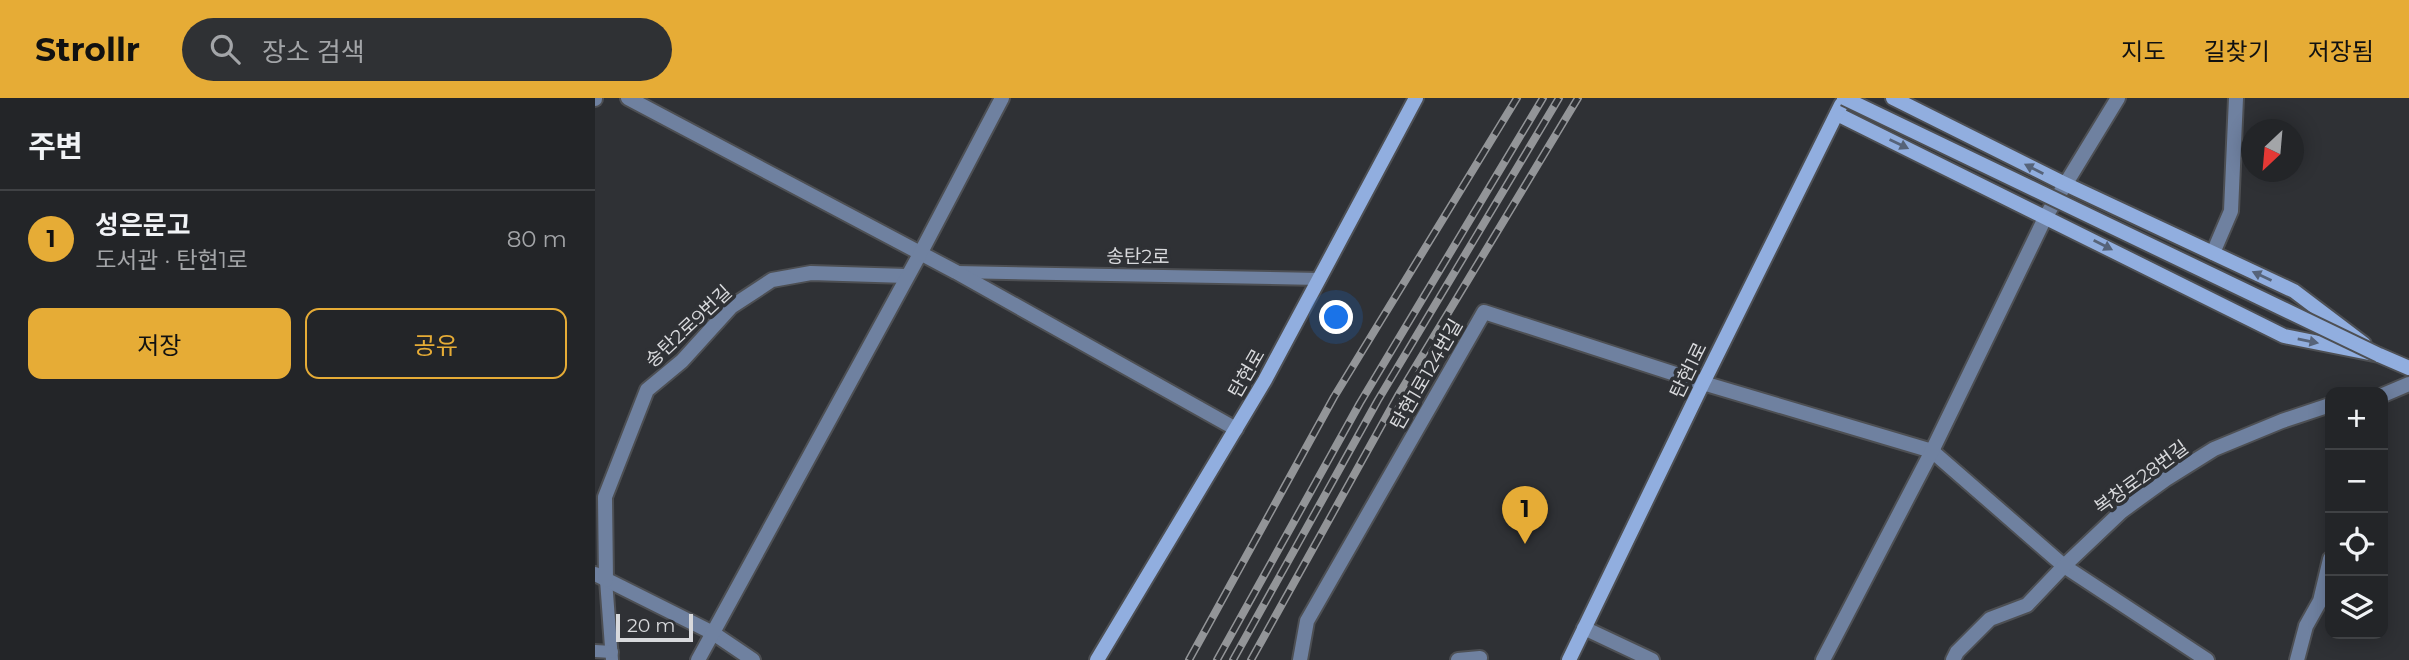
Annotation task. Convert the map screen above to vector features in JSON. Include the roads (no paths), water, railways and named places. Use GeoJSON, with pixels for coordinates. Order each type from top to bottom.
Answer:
{"type":"FeatureCollection","features":[{"type":"Feature","properties":{"kind":"street","name":"송탄2로"},"geometry":{"type":"LineString","coordinates":[[628,98],[956,272],[1236,429]]}},
{"type":"Feature","properties":{"kind":"street"},"geometry":{"type":"LineString","coordinates":[[698,660],[1002,98]]}},
{"type":"Feature","properties":{"kind":"street","name":"탄현로"},"geometry":{"type":"LineString","coordinates":[[1097,660],[1236,429],[1320,279],[1416,98]]}},
{"type":"Feature","properties":{"kind":"street"},"geometry":{"type":"LineString","coordinates":[[1844,98],[2409,368]]}},
{"type":"Feature","properties":{"kind":"street","name":"탄현1로"},"geometry":{"type":"LineString","coordinates":[[1569,660],[1844,98]]}},
{"type":"Feature","properties":{"kind":"street"},"geometry":{"type":"LineString","coordinates":[[1893,98],[2065,184],[2294,291],[2379,355]]}},
{"type":"Feature","properties":{"kind":"street"},"geometry":{"type":"LineString","coordinates":[[1823,660],[1932,451],[2046,216],[2118,98]]}},
{"type":"Feature","properties":{"kind":"street"},"geometry":{"type":"LineString","coordinates":[[2213,253],[2231,211],[2236,98]]}},
{"type":"Feature","properties":{"kind":"street"},"geometry":{"type":"LineString","coordinates":[[1837,114],[2284,336],[2379,355]]}},
{"type":"Feature","properties":{"kind":"street","name":"송탄2로9번길"},"geometry":{"type":"LineString","coordinates":[[600,577],[605,497],[647,390],[683,361],[731,307],[772,280],[811,273],[907,276]]}},
{"type":"Feature","properties":{"kind":"street","name":"탄현1로124번길"},"geometry":{"type":"LineString","coordinates":[[1300,660],[1307,621],[1483,312],[1703,383]]}},
{"type":"Feature","properties":{"kind":"street"},"geometry":{"type":"LineString","coordinates":[[1703,383],[1932,451],[2064,566],[2207,660]]}},
{"type":"Feature","properties":{"kind":"street"},"geometry":{"type":"LineString","coordinates":[[2388,393],[2409,384]]}},
{"type":"Feature","properties":{"kind":"street","name":"복창로28번길"},"geometry":{"type":"LineString","coordinates":[[1953,660],[1957,652],[1990,619],[2027,605],[2122,511],[2166,479],[2214,449],[2281,421],[2325,407]]}},
{"type":"Feature","properties":{"kind":"street"},"geometry":{"type":"LineString","coordinates":[[2297,660],[2306,626],[2320,601],[2326,576]]}},
{"type":"Feature","properties":{"kind":"street"},"geometry":{"type":"LineString","coordinates":[[600,577],[713,633],[753,660]]}},
{"type":"Feature","properties":{"kind":"street"},"geometry":{"type":"LineString","coordinates":[[1584,628],[1652,660]]}},
{"type":"Feature","properties":{"kind":"street"},"geometry":{"type":"LineString","coordinates":[[1458,660],[1480,658]]}},
{"type":"Feature","properties":{"kind":"lane","name":"송탄2로"},"geometry":{"type":"LineString","coordinates":[[956,272],[1320,279]]}},
{"type":"Feature","properties":{"kind":"lane"},"geometry":{"type":"LineString","coordinates":[[595,651],[612,656],[600,577]]}},
{"type":"Feature","properties":{"kind":"railway"},"geometry":{"type":"LineString","coordinates":[[1189,660],[1334,397],[1517,98]]}},
{"type":"Feature","properties":{"kind":"railway"},"geometry":{"type":"LineString","coordinates":[[1217,660],[1360,403],[1543,98]]}},
{"type":"Feature","properties":{"kind":"railway"},"geometry":{"type":"LineString","coordinates":[[1233,660],[1378,400],[1559,98]]}},
{"type":"Feature","properties":{"kind":"railway"},"geometry":{"type":"LineString","coordinates":[[1251,660],[1399,394],[1578,98]]}},
{"type":"Feature","properties":{"kind":"place","name":"성은문고"},"geometry":{"type":"Point","coordinates":[1525,544]}}]}
